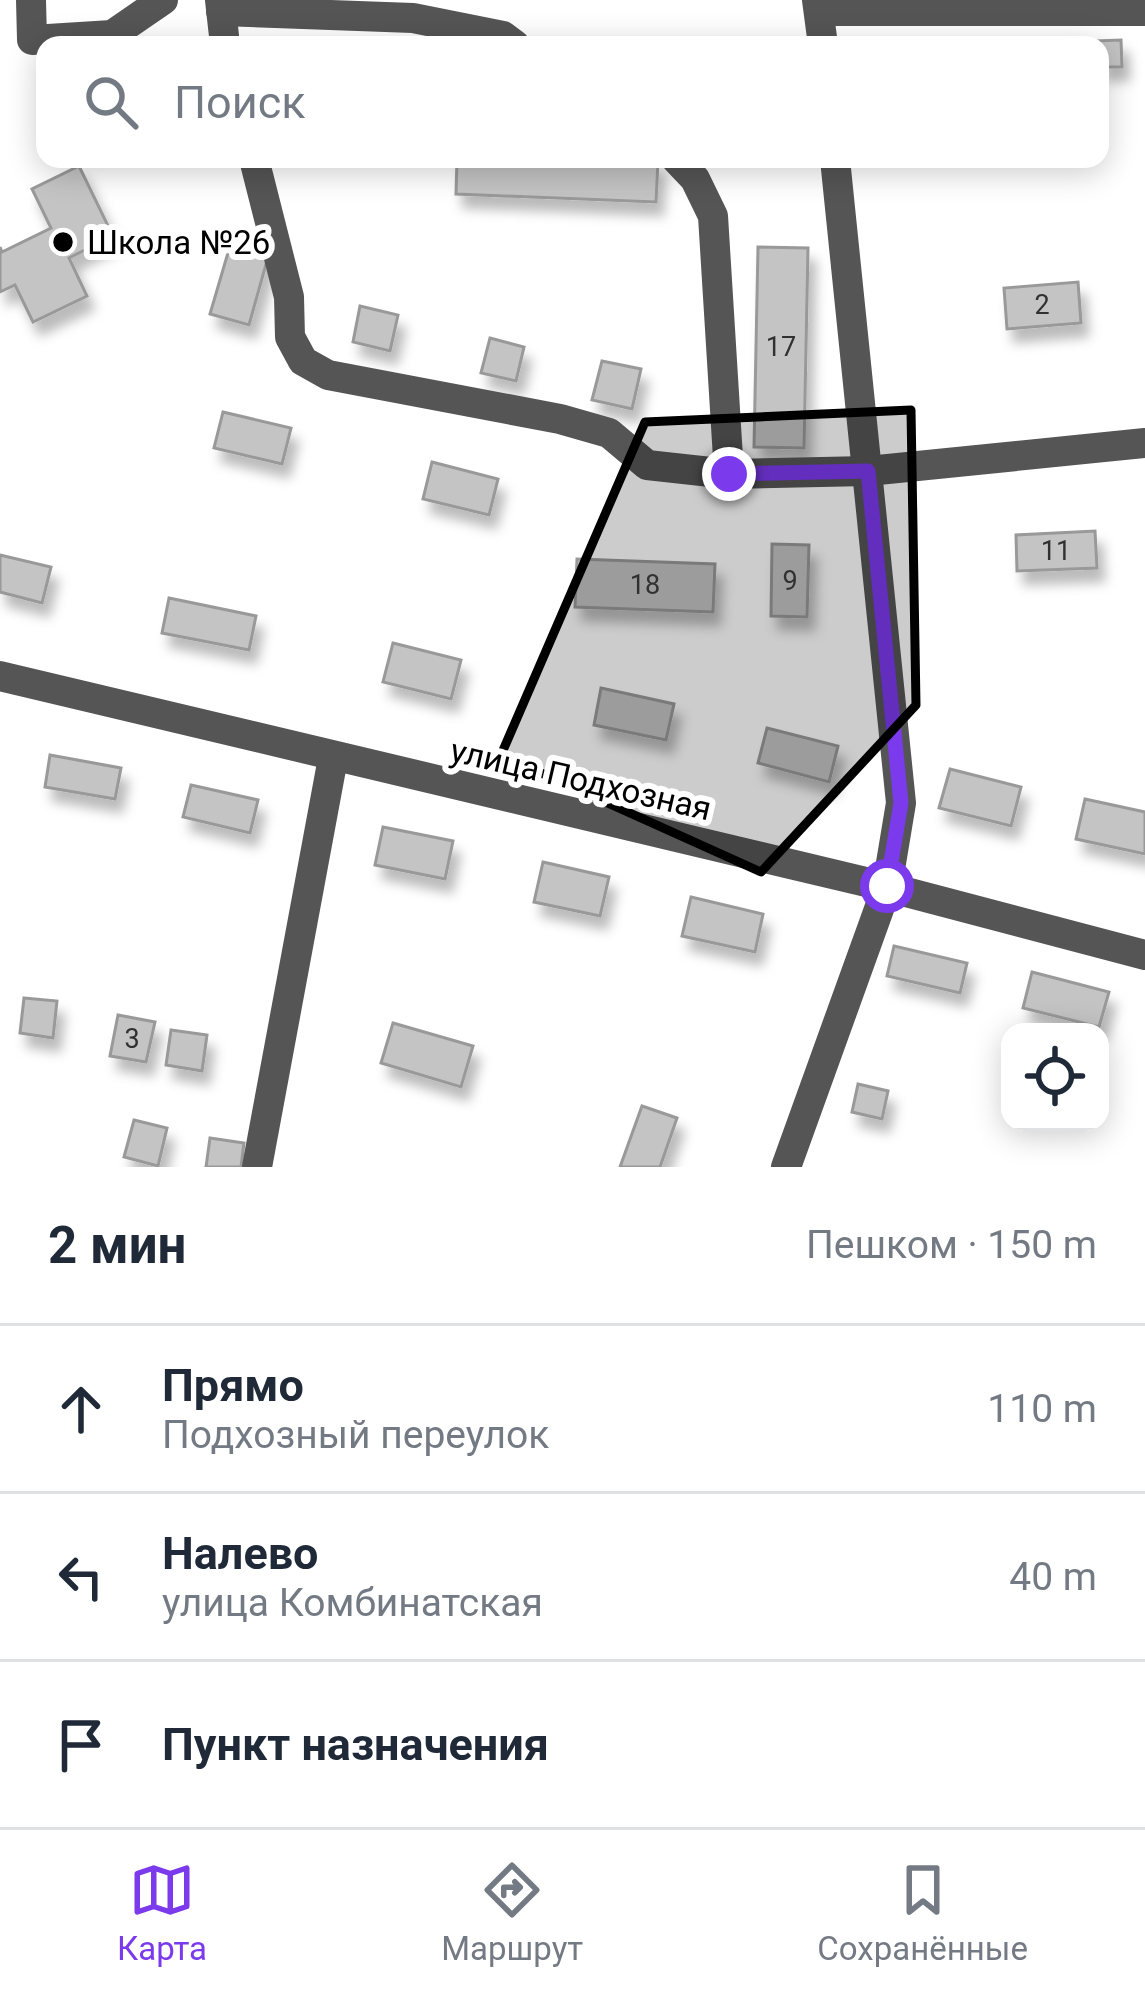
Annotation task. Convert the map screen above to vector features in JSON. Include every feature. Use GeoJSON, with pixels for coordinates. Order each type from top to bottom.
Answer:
{"type":"FeatureCollection","features":[{"type":"Feature","properties":{"kind":"street"},"geometry":{"type":"LineString","coordinates":[[31,0],[32,40],[36,40]]}},
{"type":"Feature","properties":{"kind":"street"},"geometry":{"type":"LineString","coordinates":[[96,36],[112,35],[163,0]]}},
{"type":"Feature","properties":{"kind":"street"},"geometry":{"type":"LineString","coordinates":[[224,36],[220,5],[413,19],[498,36]]}},
{"type":"Feature","properties":{"kind":"street"},"geometry":{"type":"LineString","coordinates":[[822,36],[818,6],[1145,11]]}},
{"type":"Feature","properties":{"kind":"street"},"geometry":{"type":"LineString","coordinates":[[256,168],[289,297],[290,337],[304,361],[328,375],[609,433],[647,465],[729,474],[868,471],[1145,443]]}},
{"type":"Feature","properties":{"kind":"street"},"geometry":{"type":"LineString","coordinates":[[685,168],[713,216],[729,474]]}},
{"type":"Feature","properties":{"kind":"street"},"geometry":{"type":"LineString","coordinates":[[786,1167],[887,886],[901,803],[836,168]]}},
{"type":"Feature","properties":{"kind":"street","name":"улица Подхозная"},"geometry":{"type":"LineString","coordinates":[[0,676],[887,886],[1145,955]]}},
{"type":"Feature","properties":{"kind":"street"},"geometry":{"type":"LineString","coordinates":[[257,1167],[333,758]]}},
{"type":"Feature","properties":{"kind":"highlighted area"},"geometry":{"type":"Polygon","coordinates":[[[911,410],[916,705],[761,872],[501,755],[645,422],[911,410]]]}},
{"type":"Feature","properties":{"kind":"building"},"geometry":{"type":"Polygon","coordinates":[[[1109,40],[1121,40],[1122,67],[1109,67],[1109,40]]]}},
{"type":"Feature","properties":{"kind":"building","name":"Школа №26"},"geometry":{"type":"Polygon","coordinates":[[[80,168],[113,236],[69,258],[87,296],[33,322],[15,285],[0,292],[0,247],[2,252],[51,228],[32,189],[80,168]]]}},
{"type":"Feature","properties":{"kind":"building"},"geometry":{"type":"Polygon","coordinates":[[[457,168],[658,168],[656,202],[456,194],[457,168]]]}},
{"type":"Feature","properties":{"kind":"building"},"geometry":{"type":"Polygon","coordinates":[[[232,239],[270,250],[249,325],[210,314],[232,239]]]}},
{"type":"Feature","properties":{"kind":"building"},"geometry":{"type":"Polygon","coordinates":[[[758,247],[808,248],[804,448],[754,447],[758,247]]]}},
{"type":"Feature","properties":{"kind":"building"},"geometry":{"type":"Polygon","coordinates":[[[1078,282],[1081,323],[1007,329],[1004,288],[1078,282]]]}},
{"type":"Feature","properties":{"kind":"building"},"geometry":{"type":"Polygon","coordinates":[[[360,306],[398,315],[390,351],[353,342],[360,306]]]}},
{"type":"Feature","properties":{"kind":"building"},"geometry":{"type":"Polygon","coordinates":[[[490,338],[524,347],[516,381],[481,373],[490,338]]]}},
{"type":"Feature","properties":{"kind":"building"},"geometry":{"type":"Polygon","coordinates":[[[602,361],[641,369],[632,409],[592,400],[602,361]]]}},
{"type":"Feature","properties":{"kind":"building"},"geometry":{"type":"Polygon","coordinates":[[[223,412],[291,428],[282,464],[214,448],[223,412]]]}},
{"type":"Feature","properties":{"kind":"building"},"geometry":{"type":"Polygon","coordinates":[[[432,462],[498,479],[489,515],[423,499],[432,462]]]}},
{"type":"Feature","properties":{"kind":"building"},"geometry":{"type":"Polygon","coordinates":[[[1095,531],[1097,568],[1017,571],[1016,535],[1095,531]]]}},
{"type":"Feature","properties":{"kind":"building"},"geometry":{"type":"Polygon","coordinates":[[[772,544],[809,545],[807,617],[771,616],[772,544]]]}},
{"type":"Feature","properties":{"kind":"building"},"geometry":{"type":"Polygon","coordinates":[[[0,555],[51,567],[42,603],[0,592],[0,555]]]}},
{"type":"Feature","properties":{"kind":"building"},"geometry":{"type":"Polygon","coordinates":[[[577,559],[715,564],[713,612],[575,607],[577,559]]]}},
{"type":"Feature","properties":{"kind":"building"},"geometry":{"type":"Polygon","coordinates":[[[169,598],[256,616],[249,650],[162,633],[169,598]]]}},
{"type":"Feature","properties":{"kind":"building"},"geometry":{"type":"Polygon","coordinates":[[[393,643],[461,660],[451,699],[383,682],[393,643]]]}},
{"type":"Feature","properties":{"kind":"building"},"geometry":{"type":"Polygon","coordinates":[[[601,688],[674,704],[666,740],[594,725],[601,688]]]}},
{"type":"Feature","properties":{"kind":"building"},"geometry":{"type":"Polygon","coordinates":[[[767,728],[838,746],[829,782],[758,763],[767,728]]]}},
{"type":"Feature","properties":{"kind":"building"},"geometry":{"type":"Polygon","coordinates":[[[50,755],[121,768],[115,799],[45,787],[50,755]]]}},
{"type":"Feature","properties":{"kind":"building"},"geometry":{"type":"Polygon","coordinates":[[[950,769],[1021,787],[1011,826],[939,808],[950,769]]]}},
{"type":"Feature","properties":{"kind":"building"},"geometry":{"type":"Polygon","coordinates":[[[191,785],[258,800],[250,833],[183,817],[191,785]]]}},
{"type":"Feature","properties":{"kind":"building"},"geometry":{"type":"Polygon","coordinates":[[[1085,799],[1145,812],[1145,854],[1076,839],[1085,799]]]}},
{"type":"Feature","properties":{"kind":"building"},"geometry":{"type":"Polygon","coordinates":[[[383,827],[453,841],[445,879],[375,865],[383,827]]]}},
{"type":"Feature","properties":{"kind":"building"},"geometry":{"type":"Polygon","coordinates":[[[543,862],[609,877],[600,916],[534,902],[543,862]]]}},
{"type":"Feature","properties":{"kind":"building"},"geometry":{"type":"Polygon","coordinates":[[[691,897],[763,914],[755,952],[682,936],[691,897]]]}},
{"type":"Feature","properties":{"kind":"building"},"geometry":{"type":"Polygon","coordinates":[[[894,946],[967,963],[960,993],[887,976],[894,946]]]}},
{"type":"Feature","properties":{"kind":"building"},"geometry":{"type":"Polygon","coordinates":[[[1032,972],[1109,992],[1100,1023],[1023,1008],[1032,972]]]}},
{"type":"Feature","properties":{"kind":"building"},"geometry":{"type":"Polygon","coordinates":[[[24,998],[57,1001],[53,1038],[20,1033],[24,998]]]}},
{"type":"Feature","properties":{"kind":"building"},"geometry":{"type":"Polygon","coordinates":[[[118,1015],[155,1022],[146,1062],[110,1056],[118,1015]]]}},
{"type":"Feature","properties":{"kind":"building"},"geometry":{"type":"Polygon","coordinates":[[[393,1023],[473,1046],[461,1087],[381,1063],[393,1023]]]}},
{"type":"Feature","properties":{"kind":"building"},"geometry":{"type":"Polygon","coordinates":[[[171,1030],[207,1035],[202,1071],[166,1065],[171,1030]]]}},
{"type":"Feature","properties":{"kind":"building"},"geometry":{"type":"Polygon","coordinates":[[[858,1084],[888,1091],[882,1119],[852,1112],[858,1084]]]}},
{"type":"Feature","properties":{"kind":"building"},"geometry":{"type":"Polygon","coordinates":[[[642,1106],[677,1118],[660,1167],[620,1167],[642,1106]]]}},
{"type":"Feature","properties":{"kind":"building"},"geometry":{"type":"Polygon","coordinates":[[[134,1120],[167,1128],[158,1166],[124,1157],[134,1120]]]}},
{"type":"Feature","properties":{"kind":"building"},"geometry":{"type":"Polygon","coordinates":[[[210,1138],[244,1143],[241,1167],[206,1167],[210,1138]]]}},
{"type":"Feature","properties":{"kind":"place","name":"Школа №26"},"geometry":{"type":"Point","coordinates":[63,242]}},
{"type":"Feature","properties":{"kind":"route"},"geometry":{"type":"LineString","coordinates":[[729,474],[868,471],[901,803],[887,886]]}}]}
